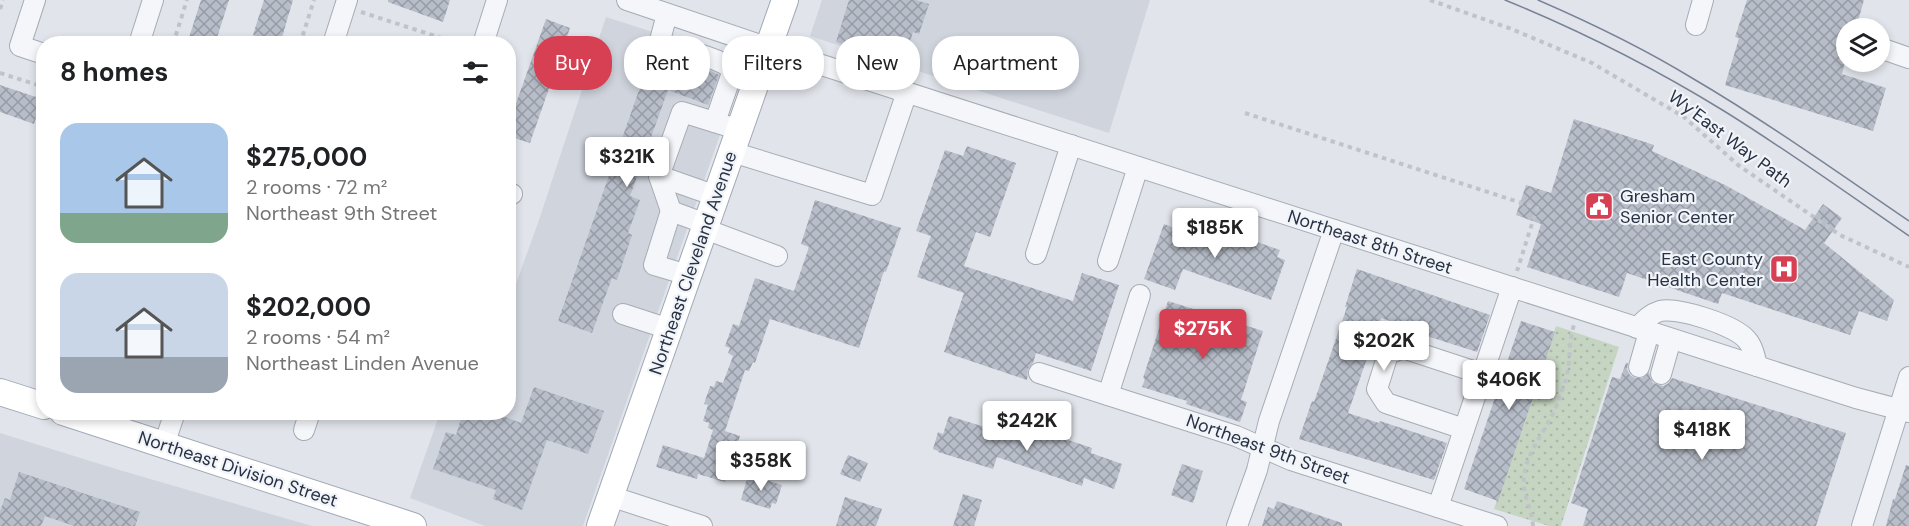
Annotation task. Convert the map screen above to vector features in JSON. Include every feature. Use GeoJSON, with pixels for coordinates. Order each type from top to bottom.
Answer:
{"type":"FeatureCollection","features":[{"type":"Feature","properties":{"kind":"main road","name":"Northeast Cleveland Avenue"},"geometry":{"type":"LineString","coordinates":[[773,36],[785,0]]}},
{"type":"Feature","properties":{"kind":"main road","name":"Northeast Cleveland Avenue"},"geometry":{"type":"LineString","coordinates":[[600,526],[754,90]]}},
{"type":"Feature","properties":{"kind":"main road"},"geometry":{"type":"LineString","coordinates":[[0,392],[36,403]]}},
{"type":"Feature","properties":{"kind":"main road","name":"Northeast Division Street"},"geometry":{"type":"LineString","coordinates":[[87,420],[413,526]]}},
{"type":"Feature","properties":{"kind":"street"},"geometry":{"type":"LineString","coordinates":[[35,0],[20,46],[36,51]]}},
{"type":"Feature","properties":{"kind":"street"},"geometry":{"type":"LineString","coordinates":[[142,36],[153,0]]}},
{"type":"Feature","properties":{"kind":"street"},"geometry":{"type":"LineString","coordinates":[[486,36],[497,0]]}},
{"type":"Feature","properties":{"kind":"street","name":"Northeast 8th Street"},"geometry":{"type":"LineString","coordinates":[[627,0],[733,36]]}},
{"type":"Feature","properties":{"kind":"street"},"geometry":{"type":"LineString","coordinates":[[1696,25],[1703,0]]}},
{"type":"Feature","properties":{"kind":"street"},"geometry":{"type":"LineString","coordinates":[[336,36],[346,3]]}},
{"type":"Feature","properties":{"kind":"street"},"geometry":{"type":"LineString","coordinates":[[667,14],[659,44],[715,60],[733,70],[715,122]]}},
{"type":"Feature","properties":{"kind":"street"},"geometry":{"type":"LineString","coordinates":[[1890,51],[1909,58]]}},
{"type":"Feature","properties":{"kind":"street","name":"Northeast 8th Street"},"geometry":{"type":"LineString","coordinates":[[824,66],[1671,339],[1904,411]]}},
{"type":"Feature","properties":{"kind":"street"},"geometry":{"type":"LineString","coordinates":[[688,275],[654,265],[671,211],[659,176],[682,112],[715,122],[736,141],[872,195],[907,92]]}},
{"type":"Feature","properties":{"kind":"street"},"geometry":{"type":"LineString","coordinates":[[1036,254],[1071,145]]}},
{"type":"Feature","properties":{"kind":"street"},"geometry":{"type":"LineString","coordinates":[[1108,261],[1138,167]]}},
{"type":"Feature","properties":{"kind":"street"},"geometry":{"type":"LineString","coordinates":[[659,176],[716,196]]}},
{"type":"Feature","properties":{"kind":"street"},"geometry":{"type":"LineString","coordinates":[[671,211],[777,256]]}},
{"type":"Feature","properties":{"kind":"street"},"geometry":{"type":"LineString","coordinates":[[1237,526],[1257,470],[1269,421],[1334,230]]}},
{"type":"Feature","properties":{"kind":"street"},"geometry":{"type":"LineString","coordinates":[[1438,507],[1512,287]]}},
{"type":"Feature","properties":{"kind":"street"},"geometry":{"type":"LineString","coordinates":[[1108,395],[1140,296]]}},
{"type":"Feature","properties":{"kind":"street"},"geometry":{"type":"LineString","coordinates":[[1639,367],[1643,330],[1649,316],[1670,310],[1712,321],[1740,334],[1753,350],[1757,366]]}},
{"type":"Feature","properties":{"kind":"street"},"geometry":{"type":"LineString","coordinates":[[623,314],[669,329]]}},
{"type":"Feature","properties":{"kind":"street"},"geometry":{"type":"LineString","coordinates":[[1660,374],[1671,339]]}},
{"type":"Feature","properties":{"kind":"street"},"geometry":{"type":"LineString","coordinates":[[1464,429],[1386,403],[1377,389],[1388,354],[1403,348],[1482,374]]}},
{"type":"Feature","properties":{"kind":"street","name":"Northeast 9th Street"},"geometry":{"type":"LineString","coordinates":[[1039,373],[1236,436],[1291,460],[1497,526]]}},
{"type":"Feature","properties":{"kind":"street"},"geometry":{"type":"LineString","coordinates":[[1862,526],[1904,411],[1909,377]]}},
{"type":"Feature","properties":{"kind":"street"},"geometry":{"type":"LineString","coordinates":[[164,445],[172,420]]}},
{"type":"Feature","properties":{"kind":"street"},"geometry":{"type":"LineString","coordinates":[[610,496],[702,526]]}},
{"type":"Feature","properties":{"kind":"path"},"geometry":{"type":"LineString","coordinates":[[0,9],[3,0]]}},
{"type":"Feature","properties":{"kind":"path"},"geometry":{"type":"LineString","coordinates":[[176,36],[187,0]]}},
{"type":"Feature","properties":{"kind":"path"},"geometry":{"type":"LineString","coordinates":[[303,36],[314,0]]}},
{"type":"Feature","properties":{"kind":"path","name":"Wy'East Way Path"},"geometry":{"type":"LineString","coordinates":[[1430,0],[1509,28],[1592,63],[1684,117],[1738,165],[1840,235],[1909,267]]}},
{"type":"Feature","properties":{"kind":"path"},"geometry":{"type":"LineString","coordinates":[[346,3],[438,36]]}},
{"type":"Feature","properties":{"kind":"path"},"geometry":{"type":"LineString","coordinates":[[0,73],[36,84]]}},
{"type":"Feature","properties":{"kind":"path"},"geometry":{"type":"LineString","coordinates":[[1245,113],[1537,208],[1512,287]]}},
{"type":"Feature","properties":{"kind":"path"},"geometry":{"type":"LineString","coordinates":[[1533,526],[1524,486],[1526,468],[1560,399],[1569,364],[1571,334],[1579,309]]}},
{"type":"Feature","properties":{"kind":"shaded area"},"geometry":{"type":"Polygon","coordinates":[[[822,0],[1150,0],[1109,133],[976,90],[1079,90],[1079,36],[932,36],[932,76],[920,72],[920,36],[836,36],[836,44],[824,41],[824,36],[810,36],[822,0]]]}},
{"type":"Feature","properties":{"kind":"shaded area"},"geometry":{"type":"Polygon","coordinates":[[[606,17],[665,36],[624,36],[624,90],[710,90],[710,50],[722,54],[722,90],[728,90],[728,112],[583,526],[485,526],[410,498],[438,420],[516,420],[516,284],[582,90],[612,90],[612,36],[600,36],[606,17]]]}},
{"type":"Feature","properties":{"kind":"shaded area"},"geometry":{"type":"Polygon","coordinates":[[[0,433],[116,469],[312,526],[0,526],[0,433]]]}},
{"type":"Feature","properties":{"kind":"green space"},"geometry":{"type":"Polygon","coordinates":[[[1556,326],[1619,347],[1561,526],[1549,526],[1494,509],[1556,326]]]}},
{"type":"Feature","properties":{"kind":"building"},"geometry":{"type":"Polygon","coordinates":[[[201,0],[229,0],[218,36],[190,36],[201,0]]]}},
{"type":"Feature","properties":{"kind":"building"},"geometry":{"type":"Polygon","coordinates":[[[264,0],[293,0],[282,36],[253,35],[264,0]]]}},
{"type":"Feature","properties":{"kind":"building"},"geometry":{"type":"Polygon","coordinates":[[[388,0],[450,0],[443,22],[388,2],[388,0]]]}},
{"type":"Feature","properties":{"kind":"building"},"geometry":{"type":"Polygon","coordinates":[[[849,0],[916,0],[929,4],[919,34],[913,32],[912,36],[838,36],[849,0]]]}},
{"type":"Feature","properties":{"kind":"building"},"geometry":{"type":"Polygon","coordinates":[[[1747,0],[1864,0],[1859,18],[1836,18],[1836,72],[1842,72],[1842,74],[1886,88],[1873,131],[1725,85],[1739,38],[1735,37],[1747,0]]]}},
{"type":"Feature","properties":{"kind":"building"},"geometry":{"type":"Polygon","coordinates":[[[546,19],[570,28],[567,36],[540,36],[546,19]]]}},
{"type":"Feature","properties":{"kind":"building"},"geometry":{"type":"Polygon","coordinates":[[[534,53],[534,90],[548,90],[530,143],[516,139],[516,103],[534,53]]]}},
{"type":"Feature","properties":{"kind":"building"},"geometry":{"type":"Polygon","coordinates":[[[710,71],[719,75],[708,105],[668,90],[710,90],[710,71]]]}},
{"type":"Feature","properties":{"kind":"building"},"geometry":{"type":"Polygon","coordinates":[[[0,85],[36,97],[34,124],[0,112],[0,85]]]}},
{"type":"Feature","properties":{"kind":"building"},"geometry":{"type":"Polygon","coordinates":[[[639,90],[668,90],[630,196],[640,200],[628,233],[632,235],[617,280],[612,278],[592,333],[558,321],[639,90]]]}},
{"type":"Feature","properties":{"kind":"building"},"geometry":{"type":"Polygon","coordinates":[[[1574,119],[1654,145],[1652,151],[1727,186],[1805,230],[1823,204],[1842,218],[1824,243],[1894,300],[1887,321],[1859,311],[1850,335],[1722,293],[1718,304],[1627,273],[1619,297],[1527,267],[1541,224],[1516,215],[1526,185],[1551,193],[1574,119]]]}},
{"type":"Feature","properties":{"kind":"building"},"geometry":{"type":"Polygon","coordinates":[[[967,146],[1016,163],[990,237],[976,232],[964,266],[1073,301],[1082,273],[1119,285],[1091,371],[1036,353],[1028,369],[1027,380],[944,352],[964,293],[917,277],[931,236],[916,231],[945,150],[963,156],[967,146]]]}},
{"type":"Feature","properties":{"kind":"building"},"geometry":{"type":"Polygon","coordinates":[[[815,200],[901,228],[886,272],[884,271],[859,348],[770,319],[755,363],[753,362],[749,371],[745,370],[725,431],[740,436],[725,482],[698,474],[697,479],[656,467],[663,445],[704,458],[713,430],[708,428],[709,423],[703,421],[708,405],[704,404],[710,386],[714,387],[716,381],[723,383],[733,356],[728,353],[730,348],[725,346],[733,324],[739,326],[755,278],[794,291],[809,247],[801,244],[815,200]]]}},
{"type":"Feature","properties":{"kind":"building"},"geometry":{"type":"Polygon","coordinates":[[[1182,221],[1197,226],[1198,221],[1280,250],[1277,257],[1285,260],[1271,300],[1183,269],[1175,290],[1144,279],[1164,224],[1179,230],[1182,221]]]}},
{"type":"Feature","properties":{"kind":"building"},"geometry":{"type":"Polygon","coordinates":[[[1357,269],[1490,315],[1477,352],[1411,331],[1412,328],[1381,318],[1348,413],[1447,443],[1434,480],[1299,439],[1347,307],[1345,307],[1357,269]]]}},
{"type":"Feature","properties":{"kind":"building"},"geometry":{"type":"Polygon","coordinates":[[[1168,301],[1263,331],[1241,400],[1247,402],[1240,422],[1186,404],[1187,401],[1142,387],[1168,301]]]}},
{"type":"Feature","properties":{"kind":"building"},"geometry":{"type":"Polygon","coordinates":[[[1521,321],[1555,332],[1498,501],[1464,489],[1521,321]]]}},
{"type":"Feature","properties":{"kind":"building"},"geometry":{"type":"Polygon","coordinates":[[[1628,363],[1627,369],[1630,375],[1635,378],[1642,378],[1649,372],[1653,383],[1663,386],[1672,378],[1846,433],[1816,526],[1583,526],[1588,509],[1571,503],[1612,377],[1620,379],[1628,363]]]}},
{"type":"Feature","properties":{"kind":"building"},"geometry":{"type":"Polygon","coordinates":[[[534,387],[604,411],[588,454],[547,440],[522,510],[493,499],[496,490],[433,469],[446,432],[456,435],[461,420],[513,420],[521,423],[534,387]]]}},
{"type":"Feature","properties":{"kind":"building"},"geometry":{"type":"Polygon","coordinates":[[[949,416],[1014,436],[1018,423],[1092,448],[1091,453],[1122,464],[1114,489],[1084,478],[1082,486],[997,457],[993,469],[938,452],[933,449],[938,432],[943,434],[949,416]]]}},
{"type":"Feature","properties":{"kind":"building"},"geometry":{"type":"Polygon","coordinates":[[[848,455],[868,463],[860,482],[840,474],[848,455]]]}},
{"type":"Feature","properties":{"kind":"building"},"geometry":{"type":"Polygon","coordinates":[[[1182,464],[1203,471],[1193,503],[1171,495],[1182,464]]]}},
{"type":"Feature","properties":{"kind":"building"},"geometry":{"type":"Polygon","coordinates":[[[1906,465],[1909,466],[1909,526],[1886,526],[1893,499],[1895,499],[1906,465]]]}},
{"type":"Feature","properties":{"kind":"building"},"geometry":{"type":"Polygon","coordinates":[[[19,472],[140,512],[135,526],[74,526],[45,516],[41,526],[0,526],[0,511],[5,498],[10,500],[19,472]]]}},
{"type":"Feature","properties":{"kind":"building"},"geometry":{"type":"Polygon","coordinates":[[[748,475],[782,485],[776,504],[772,503],[770,509],[741,500],[748,475]]]}},
{"type":"Feature","properties":{"kind":"building"},"geometry":{"type":"Polygon","coordinates":[[[963,494],[982,500],[974,526],[953,526],[963,494]]]}},
{"type":"Feature","properties":{"kind":"building"},"geometry":{"type":"Polygon","coordinates":[[[845,497],[882,509],[876,526],[836,526],[845,497]]]}},
{"type":"Feature","properties":{"kind":"building"},"geometry":{"type":"Polygon","coordinates":[[[1277,501],[1342,523],[1342,526],[1262,526],[1268,507],[1274,509],[1277,501]]]}},
{"type":"Feature","properties":{"kind":"tram line"},"geometry":{"type":"LineString","coordinates":[[1505,0],[1617,51],[1698,95],[1771,141],[1909,236]]}},
{"type":"Feature","properties":{"kind":"tram line"},"geometry":{"type":"LineString","coordinates":[[1538,0],[1616,36],[1692,78],[1775,130],[1909,221]]}},
{"type":"Feature","properties":{"kind":"place","name":"Gresham Senior Center"},"geometry":{"type":"Point","coordinates":[1599,206]}},
{"type":"Feature","properties":{"kind":"place","name":"East County Health Center"},"geometry":{"type":"Point","coordinates":[1784,269]}}]}
